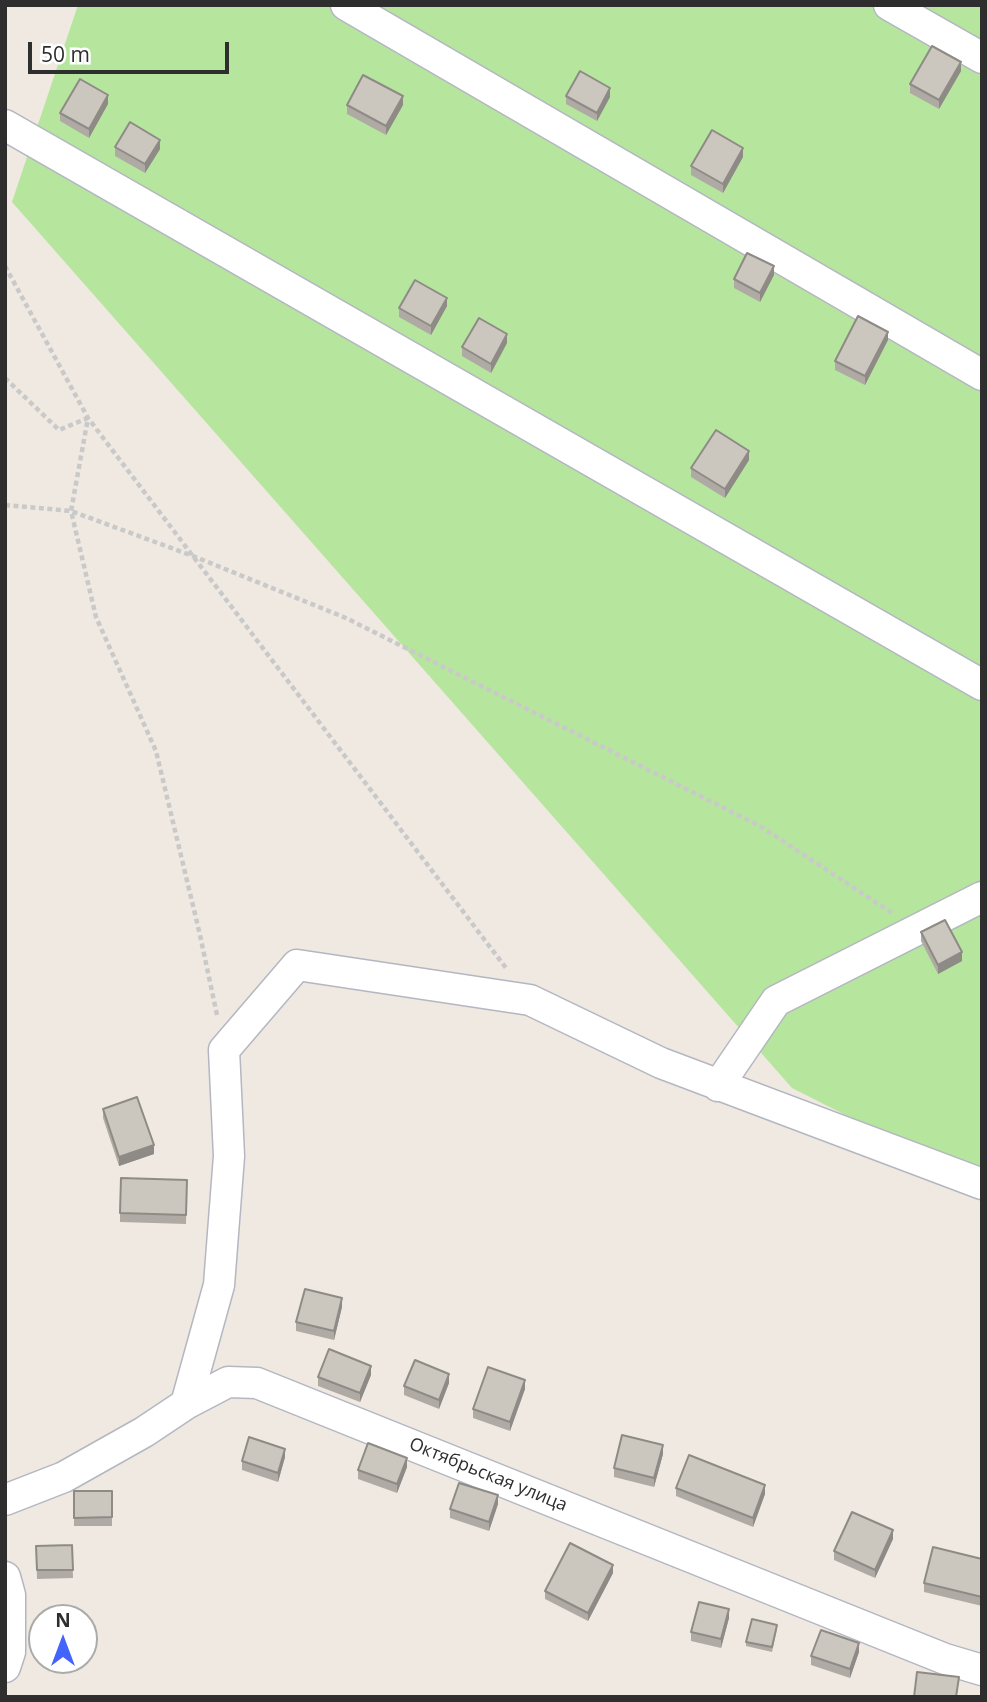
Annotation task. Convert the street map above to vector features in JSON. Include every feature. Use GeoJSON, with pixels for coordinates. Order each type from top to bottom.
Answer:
{"type":"FeatureCollection","features":[{"type":"Feature","properties":{"kind":"street"},"geometry":{"type":"LineString","coordinates":[[346,5],[982,375]]}},
{"type":"Feature","properties":{"kind":"street"},"geometry":{"type":"LineString","coordinates":[[889,5],[982,58]]}},
{"type":"Feature","properties":{"kind":"street"},"geometry":{"type":"LineString","coordinates":[[5,125],[982,685]]}},
{"type":"Feature","properties":{"kind":"street"},"geometry":{"type":"LineString","coordinates":[[718,1086],[776,1001],[982,897]]}},
{"type":"Feature","properties":{"kind":"street"},"geometry":{"type":"LineString","coordinates":[[186,1404],[219,1285],[229,1156],[224,1050],[297,965],[530,1000],[662,1063],[718,1086],[980,1182]]}},
{"type":"Feature","properties":{"kind":"street","name":"Октябрьская улица"},"geometry":{"type":"LineString","coordinates":[[5,1500],[64,1477],[228,1382],[257,1383],[945,1659],[982,1670]]}},
{"type":"Feature","properties":{"kind":"street"},"geometry":{"type":"LineString","coordinates":[[5,1577],[10,1595],[10,1652],[5,1667]]}},
{"type":"Feature","properties":{"kind":"path"},"geometry":{"type":"LineString","coordinates":[[5,266],[88,418],[530,1000]]}},
{"type":"Feature","properties":{"kind":"path"},"geometry":{"type":"LineString","coordinates":[[5,378],[59,430],[88,418]]}},
{"type":"Feature","properties":{"kind":"path"},"geometry":{"type":"LineString","coordinates":[[88,418],[71,511],[96,617],[156,751],[201,935],[224,1050]]}},
{"type":"Feature","properties":{"kind":"path"},"geometry":{"type":"LineString","coordinates":[[5,505],[71,511],[193,556],[346,618],[761,826],[918,929]]}},
{"type":"Feature","properties":{"kind":"green space"},"geometry":{"type":"Polygon","coordinates":[[[78,5],[982,5],[982,1184],[792,1088],[12,202],[78,5]]]}},
{"type":"Feature","properties":{"kind":"building"},"geometry":{"type":"Polygon","coordinates":[[[932,46],[961,62],[939,100],[910,84],[932,46]]]}},
{"type":"Feature","properties":{"kind":"building"},"geometry":{"type":"Polygon","coordinates":[[[580,71],[610,88],[597,113],[566,96],[580,71]]]}},
{"type":"Feature","properties":{"kind":"building"},"geometry":{"type":"Polygon","coordinates":[[[363,75],[403,96],[386,126],[347,105],[363,75]]]}},
{"type":"Feature","properties":{"kind":"building"},"geometry":{"type":"Polygon","coordinates":[[[80,79],[108,95],[89,129],[60,113],[80,79]]]}},
{"type":"Feature","properties":{"kind":"building"},"geometry":{"type":"Polygon","coordinates":[[[130,122],[160,140],[145,164],[115,147],[130,122]]]}},
{"type":"Feature","properties":{"kind":"building"},"geometry":{"type":"Polygon","coordinates":[[[712,130],[743,148],[723,184],[691,166],[712,130]]]}},
{"type":"Feature","properties":{"kind":"building"},"geometry":{"type":"Polygon","coordinates":[[[747,253],[774,266],[760,293],[734,279],[747,253]]]}},
{"type":"Feature","properties":{"kind":"building"},"geometry":{"type":"Polygon","coordinates":[[[415,280],[447,298],[431,326],[399,308],[415,280]]]}},
{"type":"Feature","properties":{"kind":"building"},"geometry":{"type":"Polygon","coordinates":[[[858,316],[888,332],[865,376],[835,361],[858,316]]]}},
{"type":"Feature","properties":{"kind":"building"},"geometry":{"type":"Polygon","coordinates":[[[479,318],[507,334],[491,364],[462,347],[479,318]]]}},
{"type":"Feature","properties":{"kind":"building"},"geometry":{"type":"Polygon","coordinates":[[[716,430],[749,451],[725,489],[691,468],[716,430]]]}},
{"type":"Feature","properties":{"kind":"building"},"geometry":{"type":"Polygon","coordinates":[[[945,920],[962,952],[938,965],[921,932],[945,920]]]}},
{"type":"Feature","properties":{"kind":"building"},"geometry":{"type":"Polygon","coordinates":[[[137,1097],[154,1145],[119,1157],[103,1109],[137,1097]]]}},
{"type":"Feature","properties":{"kind":"building"},"geometry":{"type":"Polygon","coordinates":[[[121,1178],[187,1180],[186,1215],[120,1213],[121,1178]]]}},
{"type":"Feature","properties":{"kind":"building"},"geometry":{"type":"Polygon","coordinates":[[[305,1289],[342,1298],[334,1331],[296,1322],[305,1289]]]}},
{"type":"Feature","properties":{"kind":"building"},"geometry":{"type":"Polygon","coordinates":[[[329,1349],[371,1366],[360,1393],[318,1377],[329,1349]]]}},
{"type":"Feature","properties":{"kind":"building"},"geometry":{"type":"Polygon","coordinates":[[[415,1360],[449,1374],[439,1400],[404,1386],[415,1360]]]}},
{"type":"Feature","properties":{"kind":"building"},"geometry":{"type":"Polygon","coordinates":[[[488,1367],[525,1380],[510,1422],[473,1409],[488,1367]]]}},
{"type":"Feature","properties":{"kind":"building"},"geometry":{"type":"Polygon","coordinates":[[[622,1435],[663,1445],[654,1478],[614,1468],[622,1435]]]}},
{"type":"Feature","properties":{"kind":"building"},"geometry":{"type":"Polygon","coordinates":[[[249,1437],[285,1449],[278,1473],[242,1461],[249,1437]]]}},
{"type":"Feature","properties":{"kind":"building"},"geometry":{"type":"Polygon","coordinates":[[[368,1443],[407,1458],[397,1484],[358,1470],[368,1443]]]}},
{"type":"Feature","properties":{"kind":"building"},"geometry":{"type":"Polygon","coordinates":[[[689,1455],[765,1485],[753,1518],[676,1488],[689,1455]]]}},
{"type":"Feature","properties":{"kind":"building"},"geometry":{"type":"Polygon","coordinates":[[[459,1483],[498,1495],[489,1522],[450,1509],[459,1483]]]}},
{"type":"Feature","properties":{"kind":"building"},"geometry":{"type":"Polygon","coordinates":[[[74,1491],[112,1491],[112,1517],[74,1518],[74,1491]]]}},
{"type":"Feature","properties":{"kind":"building"},"geometry":{"type":"Polygon","coordinates":[[[852,1512],[893,1530],[875,1570],[834,1551],[852,1512]]]}},
{"type":"Feature","properties":{"kind":"building"},"geometry":{"type":"Polygon","coordinates":[[[570,1543],[613,1565],[588,1613],[545,1591],[570,1543]]]}},
{"type":"Feature","properties":{"kind":"building"},"geometry":{"type":"Polygon","coordinates":[[[72,1545],[73,1570],[37,1570],[36,1546],[72,1545]]]}},
{"type":"Feature","properties":{"kind":"building"},"geometry":{"type":"Polygon","coordinates":[[[933,1547],[982,1559],[982,1597],[924,1583],[933,1547]]]}},
{"type":"Feature","properties":{"kind":"building"},"geometry":{"type":"Polygon","coordinates":[[[699,1602],[729,1609],[721,1639],[691,1632],[699,1602]]]}},
{"type":"Feature","properties":{"kind":"building"},"geometry":{"type":"Polygon","coordinates":[[[752,1619],[777,1625],[772,1647],[746,1642],[752,1619]]]}},
{"type":"Feature","properties":{"kind":"building"},"geometry":{"type":"Polygon","coordinates":[[[821,1630],[859,1643],[850,1669],[811,1656],[821,1630]]]}},
{"type":"Feature","properties":{"kind":"building"},"geometry":{"type":"Polygon","coordinates":[[[917,1672],[959,1677],[956,1697],[914,1697],[917,1672]]]}}]}
